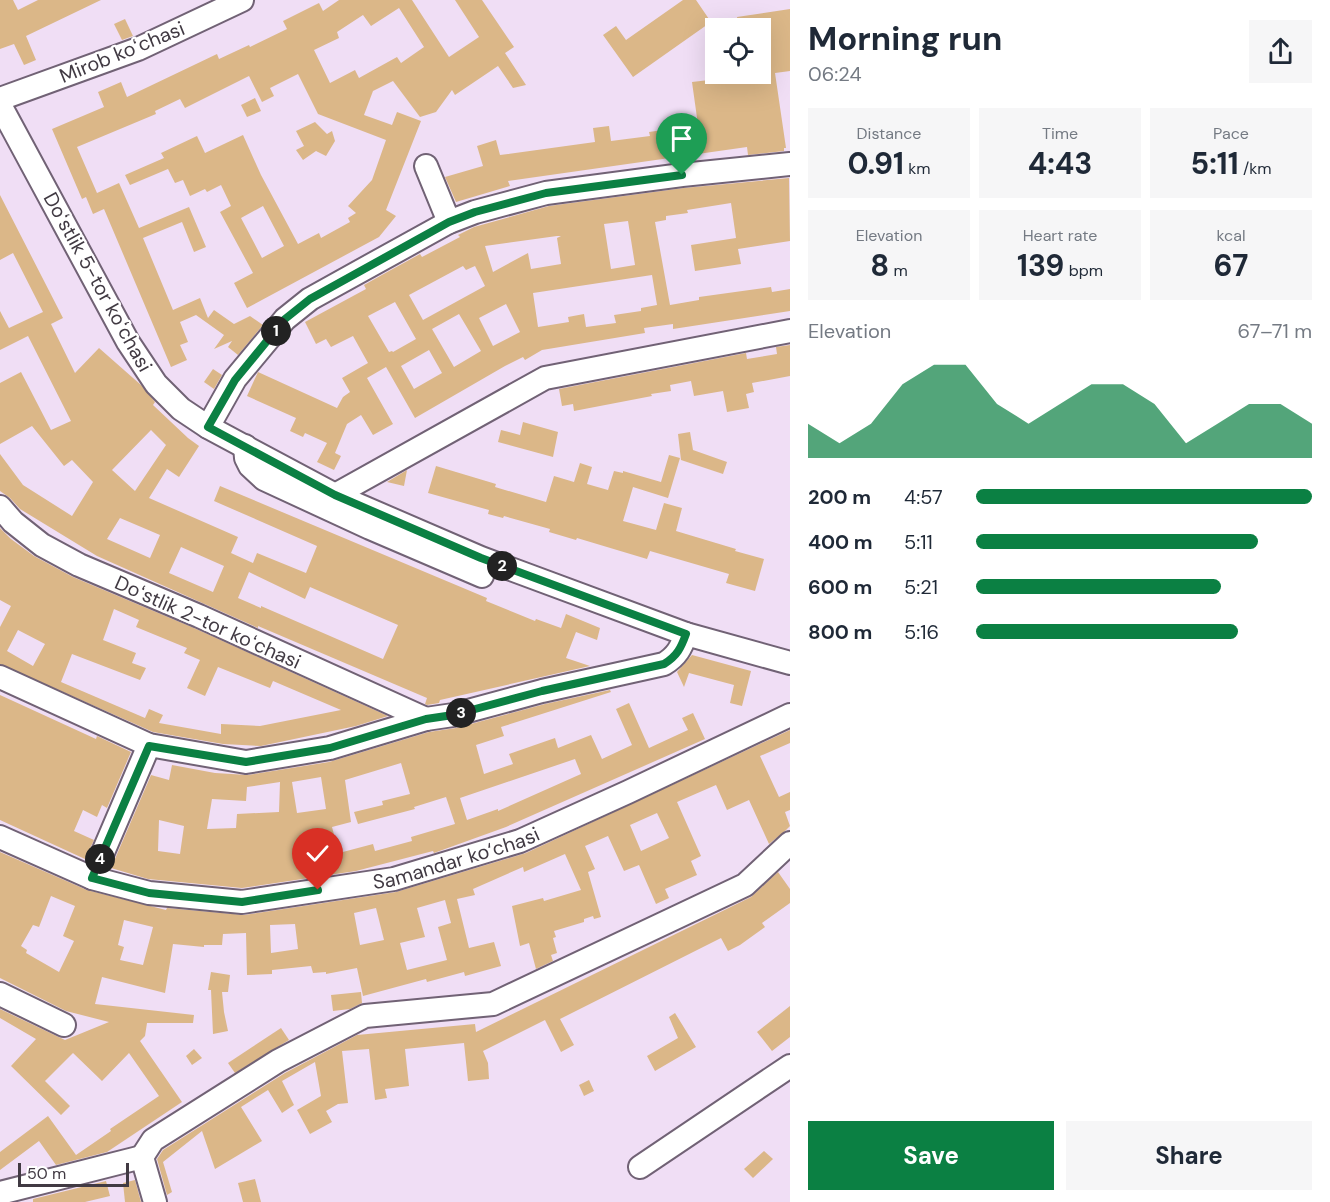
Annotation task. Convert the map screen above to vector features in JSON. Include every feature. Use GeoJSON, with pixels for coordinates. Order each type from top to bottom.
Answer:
{"type":"FeatureCollection","features":[{"type":"Feature","properties":{"kind":"street","name":"Mirob koʻchasi"},"geometry":{"type":"LineString","coordinates":[[0,99],[138,50],[242,0]]}},
{"type":"Feature","properties":{"kind":"street","name":"Doʻstlik 5-tor koʻchasi"},"geometry":{"type":"LineString","coordinates":[[0,105],[128,342],[156,384],[181,409],[208,427],[335,495],[481,558],[686,634],[790,663]]}},
{"type":"Feature","properties":{"kind":"street"},"geometry":{"type":"LineString","coordinates":[[208,427],[235,380],[285,319],[310,299],[449,222],[475,212],[546,193],[682,175],[790,164]]}},
{"type":"Feature","properties":{"kind":"street"},"geometry":{"type":"LineString","coordinates":[[426,166],[449,222]]}},
{"type":"Feature","properties":{"kind":"street"},"geometry":{"type":"LineString","coordinates":[[335,495],[545,378],[790,331]]}},
{"type":"Feature","properties":{"kind":"street"},"geometry":{"type":"LineString","coordinates":[[245,446],[246,458],[250,466],[264,479],[482,576]]}},
{"type":"Feature","properties":{"kind":"street","name":"Doʻstlik 2-tor koʻchasi"},"geometry":{"type":"LineString","coordinates":[[0,507],[13,522],[42,545],[79,566],[199,616],[426,719]]}},
{"type":"Feature","properties":{"kind":"street"},"geometry":{"type":"LineString","coordinates":[[0,677],[149,746],[246,762],[330,748],[426,719],[453,715],[542,691],[664,664],[682,647],[686,634]]}},
{"type":"Feature","properties":{"kind":"street","name":"Samandar ko‘chasi"},"geometry":{"type":"LineString","coordinates":[[0,837],[92,878],[149,893],[242,902],[394,879],[519,841],[790,715]]}},
{"type":"Feature","properties":{"kind":"street"},"geometry":{"type":"LineString","coordinates":[[92,878],[149,746]]}},
{"type":"Feature","properties":{"kind":"street"},"geometry":{"type":"LineString","coordinates":[[0,1193],[142,1157],[153,1140],[278,1061],[365,1016],[494,1004],[745,885],[790,843]]}},
{"type":"Feature","properties":{"kind":"street"},"geometry":{"type":"LineString","coordinates":[[0,994],[64,1026]]}},
{"type":"Feature","properties":{"kind":"street"},"geometry":{"type":"LineString","coordinates":[[640,1167],[790,1066]]}},
{"type":"Feature","properties":{"kind":"street"},"geometry":{"type":"LineString","coordinates":[[142,1157],[154,1202]]}},
{"type":"Feature","properties":{"kind":"building"},"geometry":{"type":"Polygon","coordinates":[[[0,0],[13,0],[18,10],[38,0],[101,0],[26,36],[36,60],[24,65],[14,44],[0,49],[0,0]]]}},
{"type":"Feature","properties":{"kind":"building"},"geometry":{"type":"Polygon","coordinates":[[[339,0],[412,0],[449,57],[479,37],[455,0],[482,0],[514,47],[505,53],[526,85],[513,88],[498,66],[455,95],[452,90],[436,112],[420,117],[393,81],[373,91],[364,115],[392,125],[397,112],[421,121],[386,210],[396,216],[379,237],[247,308],[234,283],[253,273],[220,212],[231,206],[221,185],[207,192],[205,189],[190,196],[183,180],[175,183],[168,169],[130,185],[125,175],[164,158],[161,153],[197,136],[205,153],[243,135],[261,175],[298,244],[319,233],[321,238],[350,222],[348,218],[356,213],[348,206],[372,180],[386,140],[318,114],[298,74],[270,88],[274,96],[262,102],[249,76],[185,108],[180,99],[155,111],[156,114],[77,147],[97,193],[119,183],[139,228],[189,207],[206,247],[194,252],[182,222],[143,238],[173,310],[200,298],[208,318],[214,310],[234,324],[250,316],[263,325],[238,355],[228,347],[232,341],[214,349],[224,335],[196,315],[180,322],[188,342],[180,345],[187,360],[171,367],[104,209],[93,214],[86,197],[82,199],[52,129],[104,107],[98,92],[121,82],[127,97],[217,54],[219,59],[287,29],[283,21],[319,3],[323,11],[339,0]],[[399,8],[371,26],[363,15],[337,32],[339,38],[314,50],[330,83],[355,70],[359,78],[397,57],[401,63],[424,47],[399,8]],[[263,206],[241,218],[262,258],[284,246],[263,206]]]}},
{"type":"Feature","properties":{"kind":"building"},"geometry":{"type":"Polygon","coordinates":[[[683,0],[696,0],[708,18],[705,18],[705,26],[633,77],[603,35],[616,26],[626,40],[683,0]]]}},
{"type":"Feature","properties":{"kind":"building"},"geometry":{"type":"Polygon","coordinates":[[[790,9],[790,71],[775,73],[786,148],[784,151],[748,155],[747,147],[508,181],[510,186],[456,202],[445,177],[483,166],[477,146],[496,140],[500,155],[595,142],[593,128],[609,126],[611,141],[650,136],[649,132],[698,125],[692,82],[705,80],[705,84],[771,84],[771,18],[737,17],[790,9]]]}},
{"type":"Feature","properties":{"kind":"building"},"geometry":{"type":"Polygon","coordinates":[[[125,19],[133,36],[122,40],[114,24],[125,19]]]}},
{"type":"Feature","properties":{"kind":"building"},"geometry":{"type":"Polygon","coordinates":[[[255,98],[261,111],[247,117],[241,105],[255,98]]]}},
{"type":"Feature","properties":{"kind":"building"},"geometry":{"type":"Polygon","coordinates":[[[315,122],[327,134],[332,131],[335,141],[326,156],[316,151],[303,160],[296,150],[304,146],[296,131],[315,122]]]}},
{"type":"Feature","properties":{"kind":"building"},"geometry":{"type":"Polygon","coordinates":[[[789,178],[790,241],[738,249],[741,264],[695,271],[691,245],[736,238],[731,203],[666,216],[666,220],[655,222],[670,305],[699,300],[699,297],[771,287],[772,292],[790,289],[790,311],[673,329],[673,324],[644,328],[645,333],[542,350],[525,360],[523,357],[505,366],[415,418],[386,367],[367,378],[393,424],[373,435],[361,415],[347,424],[335,453],[341,456],[334,470],[317,462],[327,443],[305,433],[303,437],[290,431],[296,418],[247,396],[258,372],[337,408],[343,397],[350,392],[342,378],[368,363],[353,336],[331,347],[326,339],[316,344],[305,322],[366,289],[364,285],[380,276],[420,254],[422,257],[474,227],[549,206],[684,188],[789,178]],[[628,221],[604,224],[611,269],[635,265],[628,221]],[[561,236],[485,246],[493,272],[528,253],[531,269],[561,264],[557,238],[561,236]],[[463,266],[409,295],[423,320],[485,286],[475,266],[466,270],[463,266]],[[652,275],[533,293],[538,327],[569,322],[568,317],[584,314],[586,327],[616,323],[614,315],[641,311],[641,308],[657,305],[652,275]],[[395,302],[368,316],[389,352],[416,339],[395,302]],[[506,304],[479,318],[493,346],[520,332],[506,304]],[[459,314],[432,329],[454,367],[481,351],[459,314]],[[429,350],[401,366],[414,389],[442,373],[429,350]]]}},
{"type":"Feature","properties":{"kind":"building"},"geometry":{"type":"Polygon","coordinates":[[[0,195],[63,318],[51,324],[75,373],[99,348],[141,385],[155,402],[153,405],[199,446],[179,477],[167,469],[149,498],[238,537],[231,553],[253,563],[257,553],[306,573],[317,546],[214,501],[220,486],[487,598],[486,601],[535,621],[536,619],[561,628],[566,614],[600,628],[597,640],[576,632],[566,658],[590,666],[440,700],[439,703],[427,705],[425,704],[427,698],[258,626],[258,628],[97,556],[20,509],[0,491],[0,454],[23,485],[72,516],[93,482],[72,460],[64,466],[32,426],[0,444],[0,383],[21,372],[51,430],[71,421],[28,336],[0,350],[0,311],[9,328],[43,312],[13,253],[0,260],[0,195]],[[151,430],[112,470],[135,491],[166,445],[151,430]],[[120,518],[107,539],[150,558],[160,535],[120,518]],[[181,547],[169,573],[213,592],[224,566],[181,547]],[[249,572],[238,598],[383,659],[398,625],[310,587],[305,599],[249,572]]]}},
{"type":"Feature","properties":{"kind":"building"},"geometry":{"type":"Polygon","coordinates":[[[790,345],[790,376],[752,383],[754,392],[746,394],[749,408],[727,412],[723,391],[694,396],[691,381],[670,385],[671,391],[651,394],[652,396],[574,411],[573,404],[562,406],[559,389],[746,353],[747,359],[777,354],[776,347],[790,345]]]}},
{"type":"Feature","properties":{"kind":"building"},"geometry":{"type":"Polygon","coordinates":[[[213,369],[222,375],[214,389],[204,382],[213,369]]]}},
{"type":"Feature","properties":{"kind":"building"},"geometry":{"type":"Polygon","coordinates":[[[523,422],[558,432],[553,457],[498,442],[501,430],[520,435],[523,422]]]}},
{"type":"Feature","properties":{"kind":"building"},"geometry":{"type":"Polygon","coordinates":[[[690,432],[693,450],[727,462],[723,474],[681,460],[678,434],[690,432]]]}},
{"type":"Feature","properties":{"kind":"building"},"geometry":{"type":"Polygon","coordinates":[[[669,455],[680,458],[668,498],[633,487],[623,521],[656,530],[664,503],[682,508],[676,531],[764,559],[755,591],[726,583],[729,574],[650,551],[647,559],[577,538],[576,540],[549,532],[550,529],[504,516],[503,518],[488,514],[489,510],[428,493],[436,466],[546,502],[554,476],[574,482],[580,463],[592,467],[587,484],[608,490],[614,471],[623,473],[623,471],[661,482],[669,455]]]}},
{"type":"Feature","properties":{"kind":"building"},"geometry":{"type":"Polygon","coordinates":[[[407,470],[404,486],[387,482],[407,470]]]}},
{"type":"Feature","properties":{"kind":"building"},"geometry":{"type":"Polygon","coordinates":[[[0,528],[34,556],[73,577],[194,628],[388,716],[356,726],[261,746],[223,744],[153,732],[0,664],[0,627],[11,606],[0,600],[0,528]],[[114,609],[103,640],[136,653],[132,663],[146,668],[140,680],[72,654],[61,682],[145,718],[149,709],[163,715],[159,723],[221,734],[221,724],[260,726],[341,710],[273,681],[270,688],[218,667],[205,696],[187,688],[200,660],[184,653],[187,648],[136,627],[139,620],[114,609]],[[18,630],[7,651],[33,666],[45,644],[18,630]]]}},
{"type":"Feature","properties":{"kind":"building"},"geometry":{"type":"Polygon","coordinates":[[[692,655],[751,671],[742,706],[730,703],[734,685],[689,673],[684,687],[677,672],[692,655]]]}},
{"type":"Feature","properties":{"kind":"building"},"geometry":{"type":"Polygon","coordinates":[[[610,690],[611,692],[501,727],[504,736],[476,745],[484,774],[513,764],[509,754],[555,738],[558,748],[591,735],[602,759],[632,745],[616,709],[629,703],[649,748],[688,730],[682,718],[693,713],[705,739],[506,827],[434,853],[433,851],[356,871],[242,888],[148,879],[111,868],[151,775],[169,780],[172,765],[215,773],[248,775],[329,762],[429,732],[456,728],[545,704],[610,690]],[[575,759],[460,798],[467,820],[498,809],[498,811],[581,774],[575,759]],[[401,763],[345,780],[351,822],[332,827],[339,853],[373,844],[375,851],[412,841],[411,837],[455,824],[446,797],[414,807],[415,809],[358,824],[354,812],[383,805],[382,801],[410,794],[401,763]],[[321,777],[292,782],[297,813],[326,809],[321,777]],[[280,782],[247,787],[246,801],[212,799],[207,829],[236,828],[237,814],[279,812],[280,782]],[[159,820],[158,851],[180,854],[184,826],[159,820]]]}},
{"type":"Feature","properties":{"kind":"building"},"geometry":{"type":"Polygon","coordinates":[[[0,695],[96,739],[97,736],[131,752],[107,808],[102,805],[97,817],[83,810],[74,831],[94,840],[85,859],[0,820],[0,695]]]}},
{"type":"Feature","properties":{"kind":"building"},"geometry":{"type":"Polygon","coordinates":[[[790,730],[790,743],[760,756],[779,797],[790,792],[790,810],[785,812],[790,826],[785,831],[769,844],[749,800],[727,810],[716,785],[677,802],[701,856],[691,861],[697,875],[665,889],[669,898],[656,904],[639,865],[624,871],[608,836],[585,846],[595,869],[588,872],[601,917],[594,919],[593,916],[584,919],[584,922],[554,931],[556,937],[553,938],[557,953],[551,955],[553,961],[536,969],[529,943],[520,946],[512,906],[543,898],[544,901],[581,890],[565,854],[524,872],[523,867],[473,889],[475,895],[457,899],[469,948],[494,942],[501,966],[465,976],[464,972],[427,982],[426,979],[363,996],[357,968],[326,974],[326,972],[313,973],[311,966],[272,970],[272,974],[247,975],[246,933],[223,934],[222,945],[204,945],[204,947],[173,944],[165,993],[102,977],[95,1004],[194,1015],[193,1023],[147,1023],[145,1036],[140,1041],[182,1102],[107,1152],[56,1165],[39,1141],[0,1170],[0,1152],[48,1116],[76,1155],[159,1096],[129,1053],[102,1081],[73,1053],[45,1081],[70,1106],[61,1115],[11,1066],[36,1039],[0,1018],[0,1009],[65,1040],[109,1022],[66,1011],[0,978],[0,852],[87,890],[166,910],[167,908],[244,915],[396,892],[526,853],[790,730]],[[657,813],[630,825],[641,851],[669,838],[657,813]],[[51,896],[39,927],[33,925],[21,946],[27,950],[26,953],[59,972],[74,941],[63,936],[75,906],[51,896]],[[445,900],[417,908],[425,937],[400,943],[407,970],[447,960],[438,927],[451,923],[445,900]],[[376,908],[354,913],[360,945],[384,940],[376,908]],[[124,920],[118,945],[124,947],[120,960],[143,965],[153,927],[124,920]],[[295,924],[270,925],[271,953],[298,949],[295,924]]]}},
{"type":"Feature","properties":{"kind":"building"},"geometry":{"type":"Polygon","coordinates":[[[778,872],[790,889],[790,903],[762,923],[765,927],[728,951],[721,938],[560,1019],[574,1045],[561,1052],[545,1020],[483,1051],[488,1063],[489,1079],[468,1081],[464,1043],[405,1049],[409,1086],[385,1089],[387,1098],[375,1100],[369,1049],[342,1051],[348,1103],[338,1104],[326,1111],[332,1122],[310,1134],[297,1110],[321,1096],[315,1062],[282,1081],[294,1105],[282,1113],[268,1090],[241,1107],[262,1141],[215,1169],[202,1131],[163,1162],[172,1192],[167,1195],[157,1159],[163,1150],[285,1073],[357,1035],[475,1024],[476,1032],[751,897],[778,872]]]}},
{"type":"Feature","properties":{"kind":"building"},"geometry":{"type":"Polygon","coordinates":[[[211,972],[230,975],[228,992],[222,992],[228,1031],[213,1034],[211,990],[208,990],[211,972]]]}},
{"type":"Feature","properties":{"kind":"building"},"geometry":{"type":"Polygon","coordinates":[[[361,992],[362,1003],[350,1009],[333,1011],[331,995],[361,992]]]}},
{"type":"Feature","properties":{"kind":"building"},"geometry":{"type":"Polygon","coordinates":[[[790,1006],[790,1037],[772,1051],[757,1032],[790,1006]]]}},
{"type":"Feature","properties":{"kind":"building"},"geometry":{"type":"Polygon","coordinates":[[[675,1013],[696,1047],[655,1071],[647,1056],[678,1038],[669,1017],[675,1013]]]}},
{"type":"Feature","properties":{"kind":"building"},"geometry":{"type":"Polygon","coordinates":[[[281,1028],[289,1040],[235,1073],[228,1063],[281,1028]]]}},
{"type":"Feature","properties":{"kind":"building"},"geometry":{"type":"Polygon","coordinates":[[[194,1049],[202,1058],[192,1065],[186,1056],[194,1049]]]}},
{"type":"Feature","properties":{"kind":"building"},"geometry":{"type":"Polygon","coordinates":[[[589,1080],[594,1091],[584,1096],[579,1085],[589,1080]]]}},
{"type":"Feature","properties":{"kind":"building"},"geometry":{"type":"Polygon","coordinates":[[[764,1151],[773,1159],[753,1178],[744,1169],[764,1151]]]}},
{"type":"Feature","properties":{"kind":"building"},"geometry":{"type":"Polygon","coordinates":[[[255,1179],[261,1202],[243,1202],[238,1183],[255,1179]]]}},
{"type":"Feature","properties":{"kind":"building"},"geometry":{"type":"Polygon","coordinates":[[[135,1180],[141,1202],[125,1202],[123,1183],[135,1180]]]}},
{"type":"Feature","properties":{"kind":"building"},"geometry":{"type":"Polygon","coordinates":[[[106,1181],[110,1196],[85,1202],[33,1202],[33,1199],[106,1181]]]}},
{"type":"Feature","properties":{"kind":"route"},"geometry":{"type":"LineString","coordinates":[[318,890],[242,902],[149,893],[92,878],[149,746],[246,762],[330,748],[426,719],[453,715],[542,691],[664,664],[682,647],[686,634],[481,558],[335,495],[208,427],[235,380],[285,319],[310,299],[449,222],[475,212],[546,193],[682,175]]}}]}
